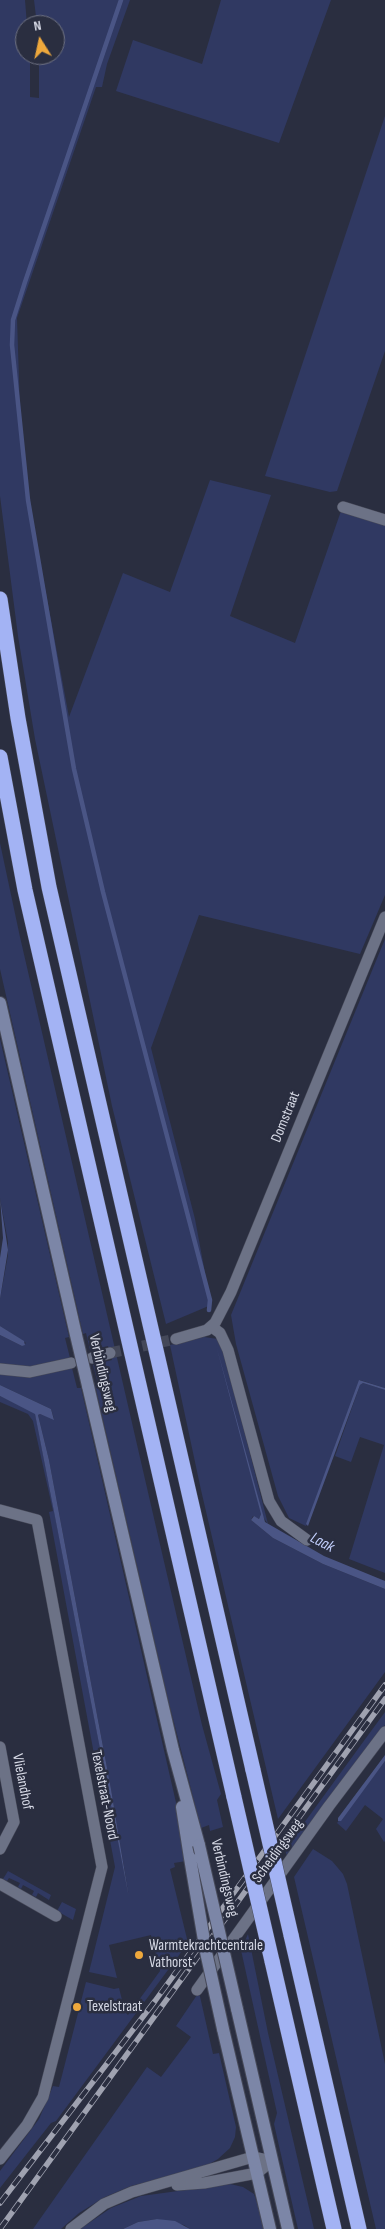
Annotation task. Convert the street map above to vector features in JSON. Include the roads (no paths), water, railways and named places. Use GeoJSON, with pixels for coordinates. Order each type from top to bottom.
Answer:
{"type":"FeatureCollection","features":[{"type":"Feature","properties":{"kind":"highway"},"geometry":{"type":"LineString","coordinates":[[0,599],[18,718],[49,887],[359,2229]]}},
{"type":"Feature","properties":{"kind":"highway"},"geometry":{"type":"LineString","coordinates":[[0,757],[25,890],[334,2229]]}},
{"type":"Feature","properties":{"kind":"main road","name":"Verbindingsweg"},"geometry":{"type":"LineString","coordinates":[[0,1003],[173,1750],[199,1845],[288,2229]]}},
{"type":"Feature","properties":{"kind":"main road","name":"Verbindingsweg"},"geometry":{"type":"LineString","coordinates":[[173,1750],[206,1952],[270,2229]]}},
{"type":"Feature","properties":{"kind":"street"},"geometry":{"type":"LineString","coordinates":[[343,507],[385,520]]}},
{"type":"Feature","properties":{"kind":"street","name":"Domstraat"},"geometry":{"type":"LineString","coordinates":[[212,1327],[234,1283],[385,917]]}},
{"type":"Feature","properties":{"kind":"street"},"geometry":{"type":"LineString","coordinates":[[176,1339],[193,1335],[212,1327],[220,1333],[228,1350],[268,1501],[280,1521],[307,1540]]}},
{"type":"Feature","properties":{"kind":"street"},"geometry":{"type":"LineString","coordinates":[[92,1358],[110,1353]]}},
{"type":"Feature","properties":{"kind":"street"},"geometry":{"type":"LineString","coordinates":[[0,1369],[30,1372],[71,1363]]}},
{"type":"Feature","properties":{"kind":"street","name":"Texelstraat-Noord"},"geometry":{"type":"LineString","coordinates":[[0,1510],[37,1520],[102,1866],[46,2086],[37,2109],[0,2159]]}},
{"type":"Feature","properties":{"kind":"street","name":"Scheidingsweg"},"geometry":{"type":"LineString","coordinates":[[197,1990],[328,1806],[385,1732]]}},
{"type":"Feature","properties":{"kind":"street","name":"Vlielandhof"},"geometry":{"type":"LineString","coordinates":[[0,1747],[14,1822],[0,1849]]}},
{"type":"Feature","properties":{"kind":"street"},"geometry":{"type":"LineString","coordinates":[[0,1884],[56,1916]]}},
{"type":"Feature","properties":{"kind":"street"},"geometry":{"type":"LineString","coordinates":[[70,2229],[104,2204],[132,2192],[253,2157],[272,2161]]}},
{"type":"Feature","properties":{"kind":"street"},"geometry":{"type":"LineString","coordinates":[[153,2186],[204,2183],[257,2173],[272,2161]]}},
{"type":"Feature","properties":{"kind":"waterway"},"geometry":{"type":"LineString","coordinates":[[121,0],[25,282],[13,320],[12,345],[28,500],[74,769],[103,892],[210,1300],[209,1310]]}},
{"type":"Feature","properties":{"kind":"tunnel"},"geometry":{"type":"LineString","coordinates":[[110,1353],[176,1339]]}},
{"type":"Feature","properties":{"kind":"railway"},"geometry":{"type":"LineString","coordinates":[[0,2203],[155,2001],[385,1685]]}},
{"type":"Feature","properties":{"kind":"railway"},"geometry":{"type":"LineString","coordinates":[[0,2229],[385,1699]]}},
{"type":"Feature","properties":{"kind":"place","name":"Warmtekrachtcentrale Vathorst"},"geometry":{"type":"Point","coordinates":[139,1955]}},
{"type":"Feature","properties":{"kind":"place","name":"Texelstraat"},"geometry":{"type":"Point","coordinates":[77,2007]}},
{"type":"Feature","properties":{"kind":"water label","name":"Laak"},"geometry":{"type":"Point","coordinates":[322,1543]}}]}
